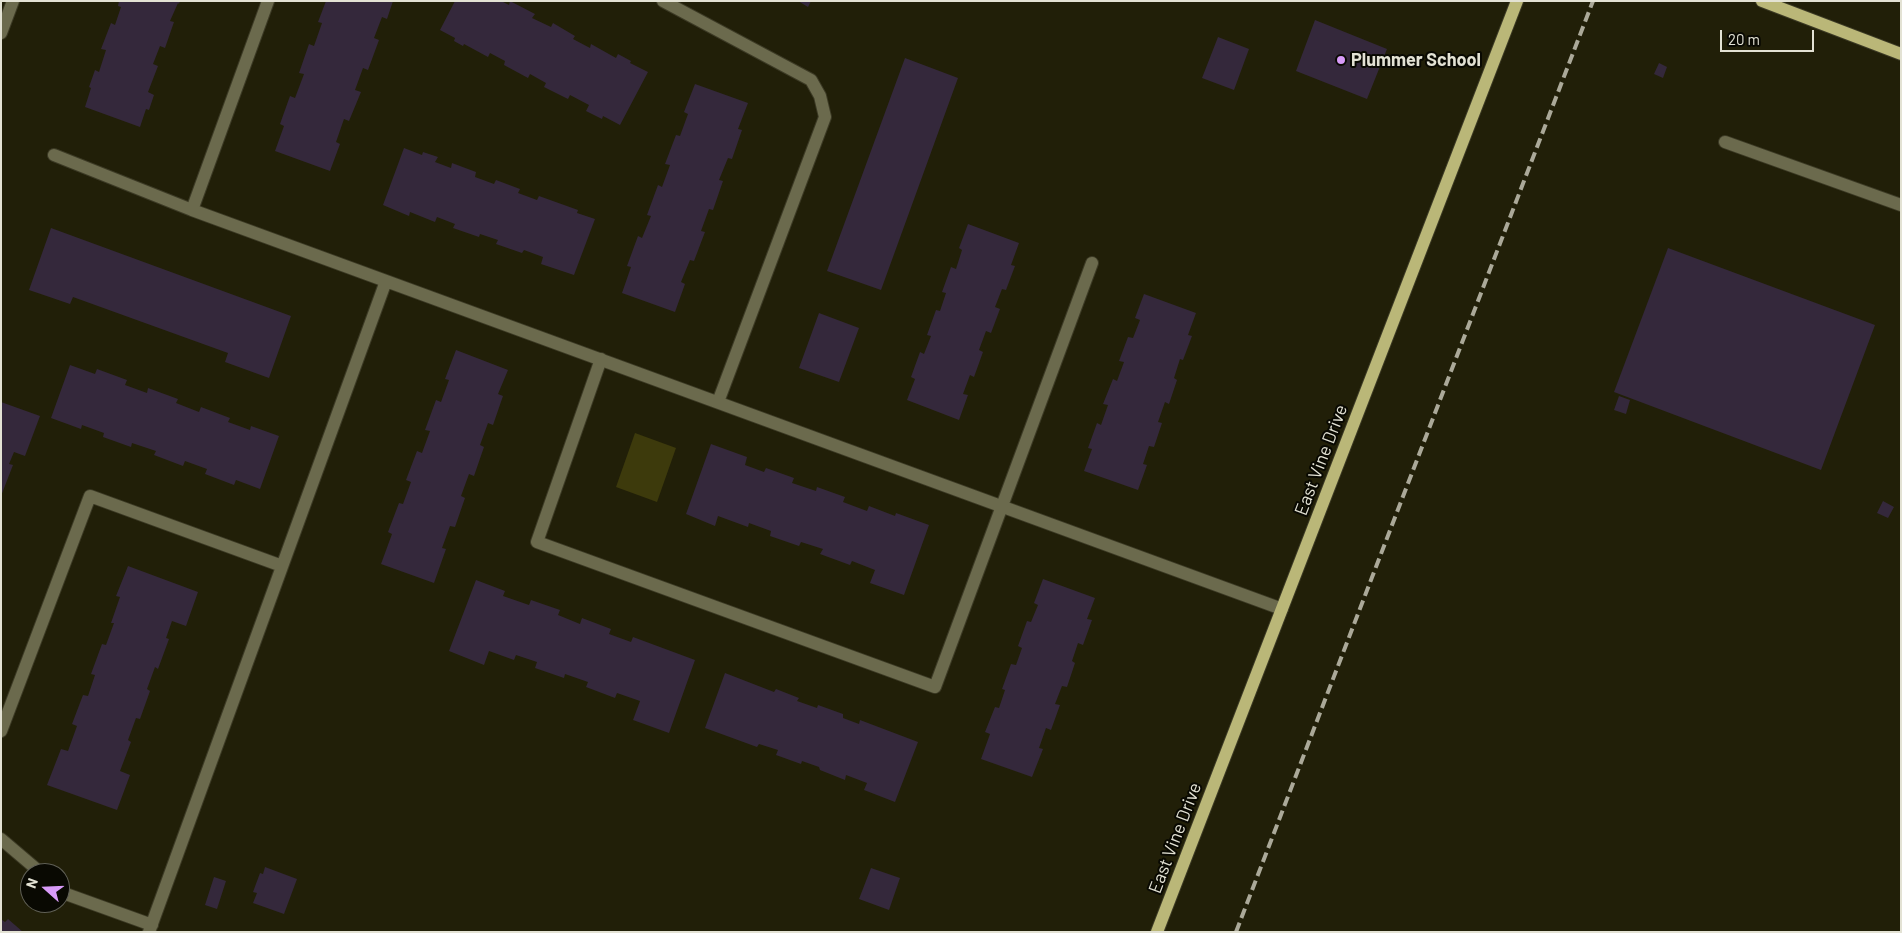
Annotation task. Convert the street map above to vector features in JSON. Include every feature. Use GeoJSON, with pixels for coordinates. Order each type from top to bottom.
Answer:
{"type":"FeatureCollection","features":[{"type":"Feature","properties":{"kind":"main road","name":"East Vine Drive"},"geometry":{"type":"LineString","coordinates":[[1157,932],[1517,1]]}},
{"type":"Feature","properties":{"kind":"main road"},"geometry":{"type":"LineString","coordinates":[[1762,1],[1901,54]]}},
{"type":"Feature","properties":{"kind":"street"},"geometry":{"type":"LineString","coordinates":[[1,33],[13,1]]}},
{"type":"Feature","properties":{"kind":"street"},"geometry":{"type":"LineString","coordinates":[[192,210],[268,1]]}},
{"type":"Feature","properties":{"kind":"street"},"geometry":{"type":"LineString","coordinates":[[663,1],[811,80],[820,96],[825,117],[718,402]]}},
{"type":"Feature","properties":{"kind":"street"},"geometry":{"type":"LineString","coordinates":[[1725,142],[1901,206]]}},
{"type":"Feature","properties":{"kind":"street"},"geometry":{"type":"LineString","coordinates":[[54,155],[192,210],[1282,609]]}},
{"type":"Feature","properties":{"kind":"street"},"geometry":{"type":"LineString","coordinates":[[601,359],[537,542],[936,687],[1092,263]]}},
{"type":"Feature","properties":{"kind":"street"},"geometry":{"type":"LineString","coordinates":[[70,896],[150,928],[386,281]]}},
{"type":"Feature","properties":{"kind":"street"},"geometry":{"type":"LineString","coordinates":[[1,731],[90,496],[282,566]]}},
{"type":"Feature","properties":{"kind":"street"},"geometry":{"type":"LineString","coordinates":[[1,839],[29,863]]}},
{"type":"Feature","properties":{"kind":"shaded area"},"geometry":{"type":"Polygon","coordinates":[[[635,433],[676,448],[657,502],[616,487],[635,433]]]}},
{"type":"Feature","properties":{"kind":"building"},"geometry":{"type":"Polygon","coordinates":[[[119,1],[180,1],[170,21],[174,22],[165,48],[160,46],[153,64],[158,66],[148,92],[154,95],[149,110],[146,109],[140,127],[85,107],[95,70],[99,72],[106,50],[101,49],[111,23],[115,25],[121,7],[118,6],[119,1]]]}},
{"type":"Feature","properties":{"kind":"building"},"geometry":{"type":"Polygon","coordinates":[[[326,1],[393,1],[387,19],[382,17],[374,38],[379,40],[368,70],[363,68],[355,90],[361,92],[349,121],[344,119],[336,142],[340,144],[330,171],[275,151],[284,126],[280,124],[290,96],[295,98],[304,74],[299,73],[309,44],[314,46],[322,23],[318,22],[326,1]]]}},
{"type":"Feature","properties":{"kind":"building"},"geometry":{"type":"Polygon","coordinates":[[[455,1],[501,1],[509,5],[510,1],[535,14],[532,18],[551,27],[553,23],[575,36],[573,39],[590,48],[591,44],[616,58],[618,54],[631,61],[630,63],[648,72],[620,125],[603,116],[602,119],[586,111],[589,105],[570,95],[568,99],[544,87],[546,83],[530,74],[528,78],[504,65],[505,61],[490,53],[488,57],[464,44],[463,46],[454,41],[455,38],[440,30],[455,1]]]}},
{"type":"Feature","properties":{"kind":"building"},"geometry":{"type":"Polygon","coordinates":[[[798,1],[811,1],[808,7],[798,1]]]}},
{"type":"Feature","properties":{"kind":"building","name":"Plummer School"},"geometry":{"type":"Polygon","coordinates":[[[1315,20],[1387,49],[1367,99],[1296,71],[1315,20]]]}},
{"type":"Feature","properties":{"kind":"building"},"geometry":{"type":"Polygon","coordinates":[[[1218,37],[1249,49],[1234,90],[1202,78],[1218,37]]]}},
{"type":"Feature","properties":{"kind":"building"},"geometry":{"type":"Polygon","coordinates":[[[905,58],[958,78],[881,290],[827,271],[905,58]]]}},
{"type":"Feature","properties":{"kind":"building"},"geometry":{"type":"Polygon","coordinates":[[[1659,63],[1667,67],[1663,78],[1654,74],[1659,63]]]}},
{"type":"Feature","properties":{"kind":"building"},"geometry":{"type":"Polygon","coordinates":[[[695,84],[748,103],[738,129],[742,130],[732,159],[728,158],[719,180],[723,181],[713,210],[709,209],[701,231],[705,232],[694,261],[690,260],[681,282],[685,284],[675,312],[622,293],[631,267],[627,266],[638,236],[642,238],[651,216],[647,215],[658,185],[662,187],[670,165],[665,164],[676,135],[680,136],[688,114],[684,112],[695,84]]]}},
{"type":"Feature","properties":{"kind":"building"},"geometry":{"type":"Polygon","coordinates":[[[404,148],[422,155],[423,152],[438,157],[435,162],[451,168],[452,163],[476,172],[475,177],[494,184],[496,180],[520,189],[518,193],[537,200],[539,196],[578,210],[577,213],[595,219],[574,275],[541,264],[543,257],[524,250],[522,253],[496,244],[498,240],[480,234],[479,237],[453,228],[455,224],[437,217],[435,222],[410,212],[409,216],[383,205],[404,148]]]}},
{"type":"Feature","properties":{"kind":"building"},"geometry":{"type":"Polygon","coordinates":[[[968,224],[1019,243],[1011,265],[1015,266],[1006,290],[1002,289],[995,307],[1000,309],[991,333],[986,331],[979,350],[983,352],[974,377],[970,375],[963,394],[968,395],[959,420],[907,400],[915,379],[911,377],[920,352],[924,354],[931,336],[927,335],[936,310],[940,311],[946,293],[942,292],[951,267],[956,269],[962,250],[959,248],[968,224]]]}},
{"type":"Feature","properties":{"kind":"building"},"geometry":{"type":"Polygon","coordinates":[[[51,228],[291,316],[269,378],[225,362],[228,353],[73,297],[70,304],[29,290],[51,228]]]}},
{"type":"Feature","properties":{"kind":"building"},"geometry":{"type":"Polygon","coordinates":[[[1668,248],[1875,325],[1821,470],[1614,392],[1668,248]]]}},
{"type":"Feature","properties":{"kind":"building"},"geometry":{"type":"Polygon","coordinates":[[[1144,294],[1196,313],[1188,335],[1192,336],[1183,360],[1180,359],[1174,378],[1177,380],[1169,404],[1165,402],[1158,422],[1162,423],[1154,447],[1149,446],[1143,464],[1147,465],[1138,490],[1084,471],[1092,449],[1088,448],[1097,423],[1101,425],[1108,405],[1103,404],[1113,379],[1117,381],[1124,362],[1119,361],[1128,337],[1133,338],[1140,320],[1135,318],[1144,294]]]}},
{"type":"Feature","properties":{"kind":"building"},"geometry":{"type":"Polygon","coordinates":[[[819,313],[859,328],[839,382],[799,368],[819,313]]]}},
{"type":"Feature","properties":{"kind":"building"},"geometry":{"type":"Polygon","coordinates":[[[456,350],[508,370],[498,394],[503,396],[493,425],[488,423],[480,445],[484,447],[474,476],[469,474],[461,496],[465,498],[455,527],[450,526],[442,548],[446,549],[434,583],[381,564],[392,534],[388,532],[399,503],[403,504],[411,482],[406,480],[417,451],[422,453],[430,431],[425,430],[436,400],[441,402],[449,380],[445,379],[456,350]]]}},
{"type":"Feature","properties":{"kind":"building"},"geometry":{"type":"Polygon","coordinates":[[[70,365],[95,374],[97,369],[127,380],[125,385],[147,393],[148,388],[178,399],[176,403],[199,412],[201,407],[230,418],[228,422],[250,430],[251,426],[279,436],[260,489],[236,480],[234,485],[205,474],[207,469],[185,461],[183,466],[154,455],[156,451],[132,443],[131,447],[103,437],[104,433],[82,425],[81,429],[51,418],[70,365]]]}},
{"type":"Feature","properties":{"kind":"building"},"geometry":{"type":"Polygon","coordinates":[[[1619,396],[1630,400],[1626,414],[1614,410],[1619,396]]]}},
{"type":"Feature","properties":{"kind":"building"},"geometry":{"type":"Polygon","coordinates":[[[1,402],[40,416],[25,456],[14,452],[9,464],[13,465],[1,496],[1,402]]]}},
{"type":"Feature","properties":{"kind":"building"},"geometry":{"type":"Polygon","coordinates":[[[711,444],[747,457],[745,465],[764,472],[766,468],[794,478],[792,483],[816,491],[817,487],[845,497],[843,502],[867,511],[869,506],[895,516],[896,513],[929,525],[904,595],[870,583],[875,570],[852,561],[850,565],[820,554],[823,549],[801,542],[799,546],[770,536],[771,531],[749,523],[748,527],[718,516],[715,526],[686,514],[711,444]]]}},
{"type":"Feature","properties":{"kind":"building"},"geometry":{"type":"Polygon","coordinates":[[[1883,501],[1894,507],[1888,518],[1877,513],[1883,501]]]}},
{"type":"Feature","properties":{"kind":"building"},"geometry":{"type":"Polygon","coordinates":[[[128,566],[198,592],[186,626],[172,621],[166,638],[169,639],[158,669],[155,667],[147,689],[150,691],[140,719],[136,718],[128,740],[131,742],[120,771],[130,775],[117,810],[47,785],[61,749],[68,751],[77,726],[72,724],[83,695],[88,696],[95,675],[91,674],[102,644],[106,645],[114,623],[111,623],[120,597],[116,596],[128,566]]]}},
{"type":"Feature","properties":{"kind":"building"},"geometry":{"type":"Polygon","coordinates":[[[1043,579],[1095,598],[1087,619],[1092,620],[1083,645],[1078,643],[1072,661],[1075,663],[1067,687],[1062,686],[1055,704],[1060,705],[1051,730],[1046,728],[1039,748],[1043,749],[1032,777],[981,759],[990,734],[985,732],[995,707],[999,708],[1005,690],[1002,689],[1011,664],[1016,665],[1022,648],[1018,646],[1027,621],[1031,622],[1038,605],[1034,603],[1043,579]]]}},
{"type":"Feature","properties":{"kind":"building"},"geometry":{"type":"Polygon","coordinates":[[[476,580],[505,591],[503,596],[529,605],[531,600],[560,610],[558,615],[580,624],[582,618],[611,629],[609,634],[631,642],[633,637],[695,660],[669,733],[633,720],[640,701],[617,693],[615,698],[586,687],[588,682],[565,674],[564,678],[535,668],[537,662],[516,655],[514,660],[489,651],[484,665],[449,651],[476,580]]]}},
{"type":"Feature","properties":{"kind":"building"},"geometry":{"type":"Polygon","coordinates":[[[725,673],[774,692],[776,689],[799,698],[797,701],[817,708],[818,705],[843,714],[843,718],[859,724],[860,720],[918,742],[895,802],[864,790],[867,783],[846,775],[845,780],[820,770],[819,767],[802,761],[801,764],[776,755],[778,750],[759,744],[757,747],[705,728],[725,673]]]}},
{"type":"Feature","properties":{"kind":"building"},"geometry":{"type":"Polygon","coordinates":[[[265,867],[297,879],[284,914],[253,903],[257,893],[253,892],[260,873],[263,874],[265,867]]]}},
{"type":"Feature","properties":{"kind":"building"},"geometry":{"type":"Polygon","coordinates":[[[871,868],[900,878],[889,910],[859,899],[871,868]]]}},
{"type":"Feature","properties":{"kind":"building"},"geometry":{"type":"Polygon","coordinates":[[[214,877],[226,881],[217,909],[205,905],[214,877]]]}},
{"type":"Feature","properties":{"kind":"building"},"geometry":{"type":"Polygon","coordinates":[[[1,919],[5,922],[8,919],[23,932],[1,932],[1,919]]]}},
{"type":"Feature","properties":{"kind":"railway"},"geometry":{"type":"LineString","coordinates":[[1236,932],[1593,1]]}},
{"type":"Feature","properties":{"kind":"place","name":"Plummer School"},"geometry":{"type":"Point","coordinates":[1341,60]}}]}
